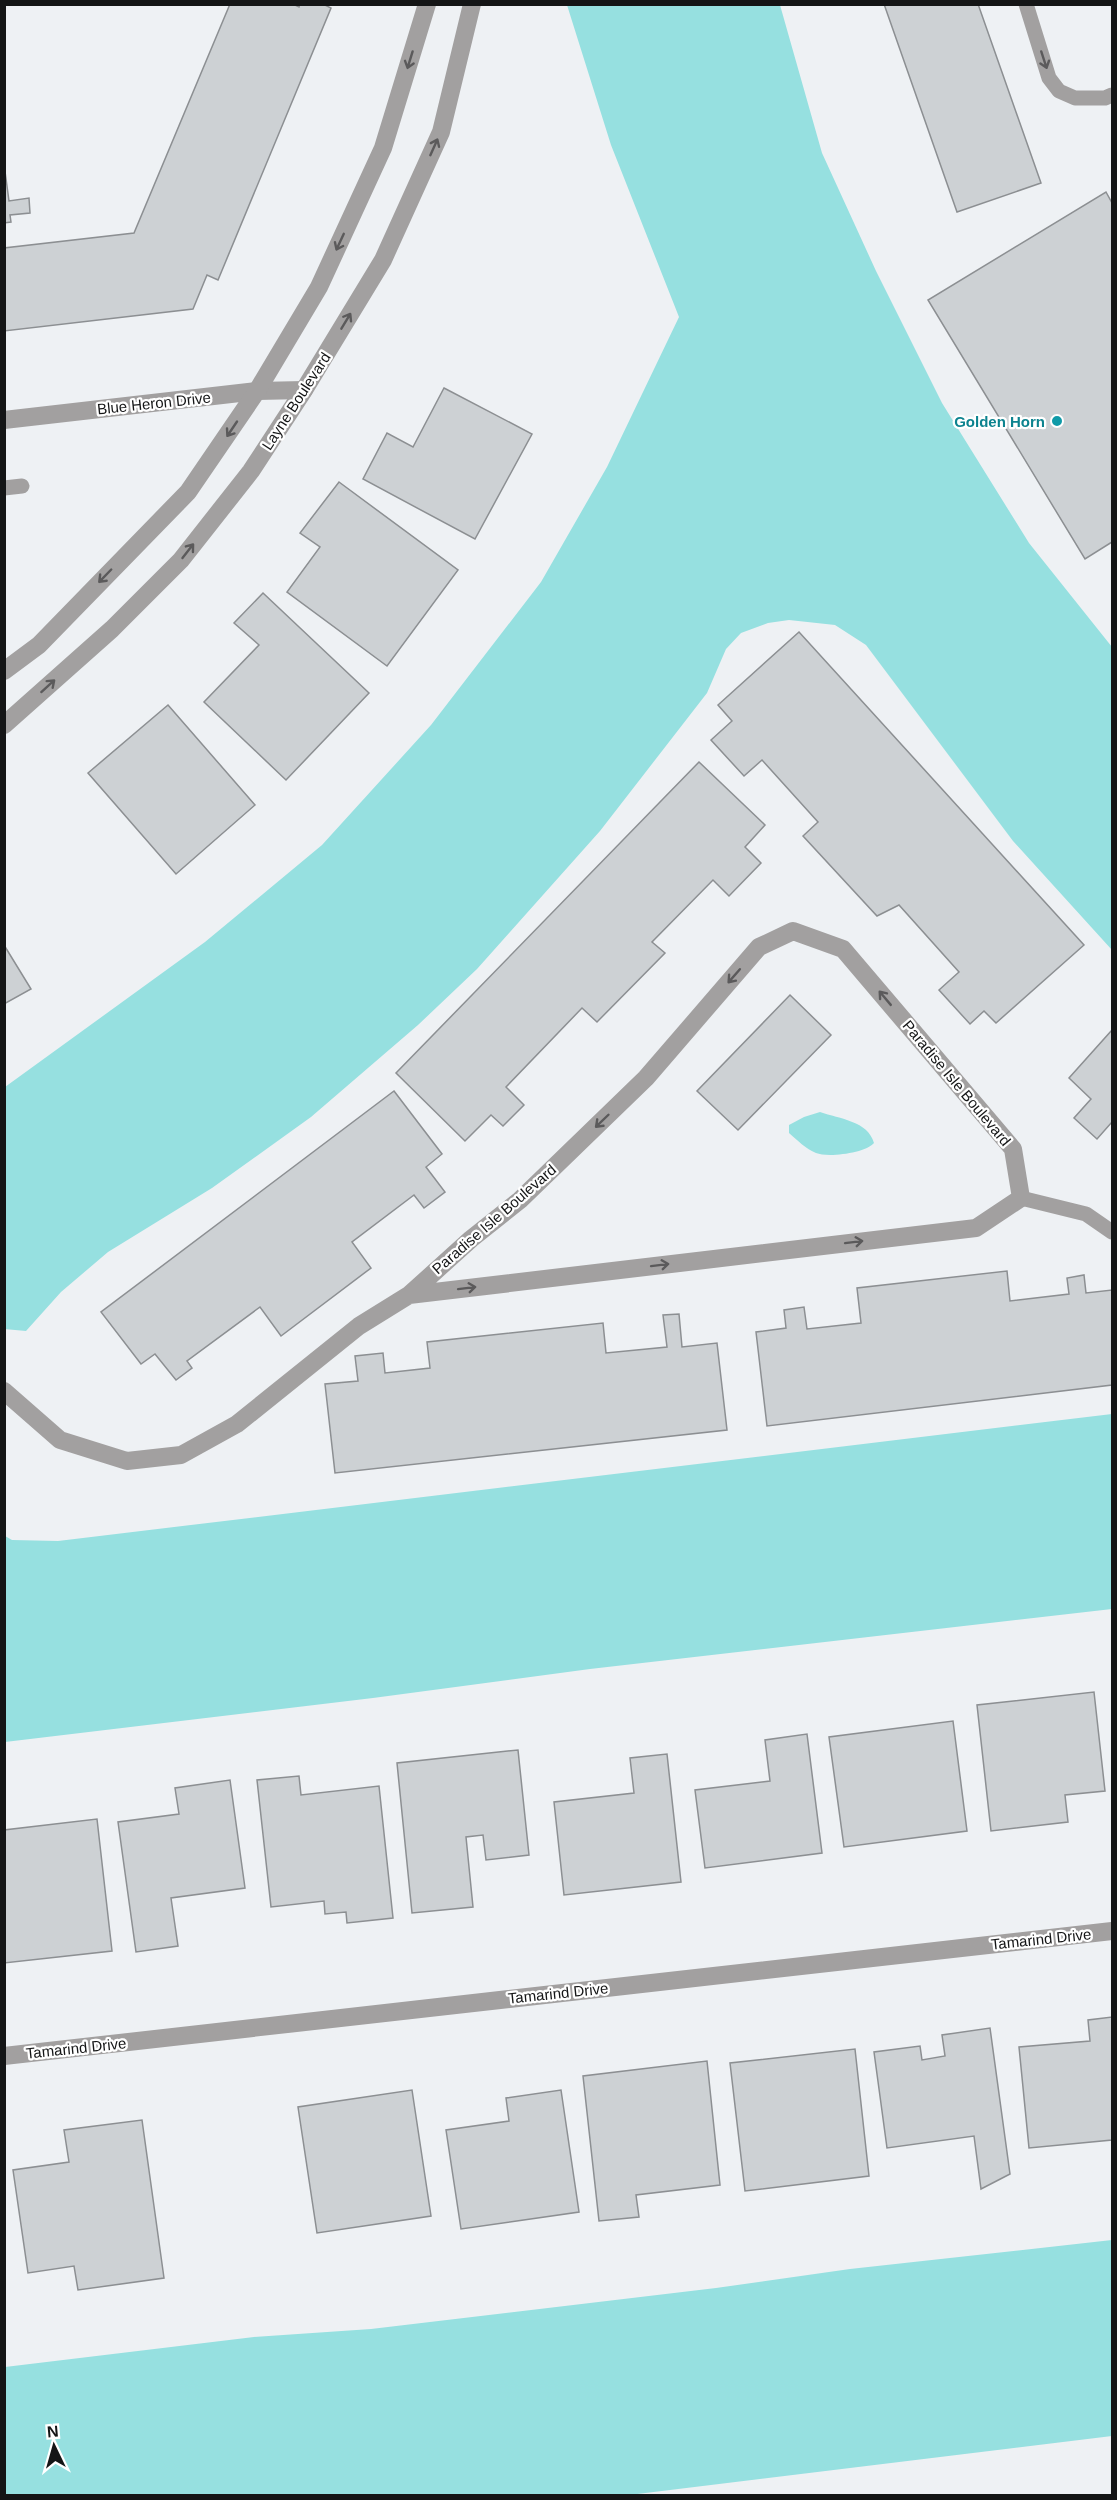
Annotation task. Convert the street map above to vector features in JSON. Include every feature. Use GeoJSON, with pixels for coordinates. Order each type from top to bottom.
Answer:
{"type":"FeatureCollection","features":[{"type":"Feature","properties":{"kind":"street"},"geometry":{"type":"LineString","coordinates":[[4,671],[39,645],[188,492],[257,391],[319,286],[383,148],[427,4]]}},
{"type":"Feature","properties":{"kind":"street","name":"Layne Boulevard"},"geometry":{"type":"LineString","coordinates":[[4,725],[112,629],[182,560],[251,471],[304,390],[383,260],[441,132],[472,4]]}},
{"type":"Feature","properties":{"kind":"street","name":"Blue Heron Drive"},"geometry":{"type":"LineString","coordinates":[[4,420],[257,391],[304,390]]}},
{"type":"Feature","properties":{"kind":"street","name":"Paradise Isle Boulevard"},"geometry":{"type":"LineString","coordinates":[[4,1391],[60,1440],[127,1461],[181,1455],[237,1424],[359,1326],[409,1295],[471,1239],[520,1200],[646,1078],[759,947],[793,931],[843,949],[1013,1149],[1022,1198],[976,1228],[409,1295]]}},
{"type":"Feature","properties":{"kind":"street","name":"Tamarind Drive"},"geometry":{"type":"LineString","coordinates":[[4,2056],[1113,1931]]}},
{"type":"Feature","properties":{"kind":"lane"},"geometry":{"type":"LineString","coordinates":[[1026,4],[1049,78],[1059,91],[1075,98],[1105,98],[1113,95]]}},
{"type":"Feature","properties":{"kind":"lane"},"geometry":{"type":"LineString","coordinates":[[4,488],[22,486]]}},
{"type":"Feature","properties":{"kind":"lane"},"geometry":{"type":"LineString","coordinates":[[1022,1198],[1086,1214],[1113,1232]]}},
{"type":"Feature","properties":{"kind":"water"},"geometry":{"type":"Polygon","coordinates":[[[567,5],[780,5],[822,153],[876,271],[942,403],[1029,543],[1112,647],[1112,950],[1013,841],[866,645],[835,625],[789,620],[768,623],[741,633],[726,649],[707,693],[600,831],[477,969],[418,1025],[311,1117],[212,1188],[108,1252],[61,1292],[26,1331],[4,1329],[5,1087],[205,942],[322,845],[431,725],[541,582],[607,467],[679,317],[611,145],[567,5]]]}},
{"type":"Feature","properties":{"kind":"water"},"geometry":{"type":"Polygon","coordinates":[[[820,1112],[860,1125],[871,1136],[874,1143],[870,1147],[846,1154],[829,1155],[812,1151],[789,1133],[789,1125],[820,1112]]]}},
{"type":"Feature","properties":{"kind":"water"},"geometry":{"type":"Polygon","coordinates":[[[1112,1414],[1112,1609],[590,1669],[373,1698],[5,1742],[5,1536],[12,1540],[58,1541],[1112,1414]]]}},
{"type":"Feature","properties":{"kind":"water"},"geometry":{"type":"Polygon","coordinates":[[[1112,2240],[1112,2436],[621,2496],[5,2495],[5,2367],[254,2337],[371,2329],[716,2288],[850,2269],[1112,2240]]]}},
{"type":"Feature","properties":{"kind":"building"},"geometry":{"type":"Polygon","coordinates":[[[230,4],[293,4],[299,7],[300,4],[323,4],[331,8],[218,280],[207,275],[193,309],[4,331],[4,248],[134,233],[230,4]]]}},
{"type":"Feature","properties":{"kind":"building"},"geometry":{"type":"Polygon","coordinates":[[[884,4],[978,4],[1041,183],[957,212],[884,4]]]}},
{"type":"Feature","properties":{"kind":"building"},"geometry":{"type":"Polygon","coordinates":[[[4,164],[9,201],[29,198],[30,213],[10,215],[11,222],[4,223],[4,164]]]}},
{"type":"Feature","properties":{"kind":"building","name":"Golden Horn"},"geometry":{"type":"Polygon","coordinates":[[[1106,192],[1112,203],[1112,542],[1085,559],[928,300],[1106,192]]]}},
{"type":"Feature","properties":{"kind":"building"},"geometry":{"type":"Polygon","coordinates":[[[444,388],[532,434],[475,539],[363,479],[387,433],[413,447],[444,388]]]}},
{"type":"Feature","properties":{"kind":"building"},"geometry":{"type":"Polygon","coordinates":[[[339,482],[458,570],[387,666],[287,592],[320,547],[300,533],[339,482]]]}},
{"type":"Feature","properties":{"kind":"building"},"geometry":{"type":"Polygon","coordinates":[[[263,593],[369,693],[286,780],[204,702],[259,645],[234,623],[263,593]]]}},
{"type":"Feature","properties":{"kind":"building"},"geometry":{"type":"Polygon","coordinates":[[[799,632],[1084,945],[996,1023],[984,1011],[970,1024],[939,990],[959,972],[899,905],[877,916],[803,836],[818,822],[762,760],[744,776],[711,740],[732,721],[718,705],[799,632]]]}},
{"type":"Feature","properties":{"kind":"building"},"geometry":{"type":"Polygon","coordinates":[[[168,705],[255,805],[176,874],[88,773],[168,705]]]}},
{"type":"Feature","properties":{"kind":"building"},"geometry":{"type":"Polygon","coordinates":[[[699,762],[765,825],[745,847],[761,863],[729,896],[713,880],[652,942],[665,953],[597,1022],[582,1008],[506,1087],[524,1105],[503,1126],[491,1115],[465,1141],[396,1073],[699,762]]]}},
{"type":"Feature","properties":{"kind":"building"},"geometry":{"type":"Polygon","coordinates":[[[4,945],[31,989],[4,1004],[4,945]]]}},
{"type":"Feature","properties":{"kind":"building"},"geometry":{"type":"Polygon","coordinates":[[[790,995],[831,1035],[738,1130],[697,1091],[790,995]]]}},
{"type":"Feature","properties":{"kind":"building"},"geometry":{"type":"Polygon","coordinates":[[[1112,1030],[1112,1122],[1097,1139],[1074,1118],[1091,1099],[1069,1078],[1112,1030]]]}},
{"type":"Feature","properties":{"kind":"building"},"geometry":{"type":"Polygon","coordinates":[[[394,1091],[442,1154],[426,1167],[445,1192],[424,1208],[414,1195],[352,1242],[371,1268],[281,1336],[260,1307],[187,1361],[192,1368],[176,1380],[155,1354],[141,1364],[101,1312],[394,1091]]]}},
{"type":"Feature","properties":{"kind":"building"},"geometry":{"type":"Polygon","coordinates":[[[1007,1271],[1010,1301],[1069,1294],[1067,1278],[1084,1275],[1086,1293],[1112,1290],[1112,1385],[767,1426],[756,1332],[786,1328],[784,1310],[804,1307],[807,1329],[861,1323],[857,1288],[1007,1271]]]}},
{"type":"Feature","properties":{"kind":"building"},"geometry":{"type":"Polygon","coordinates":[[[679,1314],[682,1347],[717,1343],[727,1430],[335,1473],[325,1384],[358,1381],[355,1356],[383,1353],[385,1373],[430,1368],[427,1342],[603,1323],[606,1353],[667,1347],[663,1315],[679,1314]]]}},
{"type":"Feature","properties":{"kind":"building"},"geometry":{"type":"Polygon","coordinates":[[[1094,1692],[1105,1791],[1065,1795],[1068,1822],[991,1831],[977,1705],[1094,1692]]]}},
{"type":"Feature","properties":{"kind":"building"},"geometry":{"type":"Polygon","coordinates":[[[953,1721],[967,1831],[844,1847],[829,1737],[953,1721]]]}},
{"type":"Feature","properties":{"kind":"building"},"geometry":{"type":"Polygon","coordinates":[[[807,1734],[822,1853],[705,1868],[695,1790],[770,1781],[765,1740],[807,1734]]]}},
{"type":"Feature","properties":{"kind":"building"},"geometry":{"type":"Polygon","coordinates":[[[518,1750],[529,1855],[486,1860],[483,1835],[466,1837],[473,1907],[412,1913],[397,1763],[518,1750]]]}},
{"type":"Feature","properties":{"kind":"building"},"geometry":{"type":"Polygon","coordinates":[[[667,1754],[681,1882],[564,1895],[554,1802],[634,1793],[630,1758],[667,1754]]]}},
{"type":"Feature","properties":{"kind":"building"},"geometry":{"type":"Polygon","coordinates":[[[299,1776],[301,1795],[379,1786],[393,1918],[347,1923],[346,1912],[325,1914],[324,1901],[271,1907],[257,1780],[299,1776]]]}},
{"type":"Feature","properties":{"kind":"building"},"geometry":{"type":"Polygon","coordinates":[[[230,1780],[245,1888],[171,1898],[178,1946],[136,1952],[118,1822],[179,1814],[175,1788],[230,1780]]]}},
{"type":"Feature","properties":{"kind":"building"},"geometry":{"type":"Polygon","coordinates":[[[97,1819],[112,1951],[4,1963],[4,1830],[97,1819]]]}},
{"type":"Feature","properties":{"kind":"building"},"geometry":{"type":"Polygon","coordinates":[[[1112,2017],[1112,2140],[1029,2148],[1019,2047],[1090,2041],[1088,2020],[1112,2017]]]}},
{"type":"Feature","properties":{"kind":"building"},"geometry":{"type":"Polygon","coordinates":[[[990,2028],[1010,2174],[981,2189],[974,2136],[887,2148],[874,2052],[920,2046],[922,2060],[945,2056],[942,2035],[990,2028]]]}},
{"type":"Feature","properties":{"kind":"building"},"geometry":{"type":"Polygon","coordinates":[[[855,2049],[869,2176],[745,2191],[730,2063],[855,2049]]]}},
{"type":"Feature","properties":{"kind":"building"},"geometry":{"type":"Polygon","coordinates":[[[707,2061],[720,2185],[636,2195],[639,2217],[599,2221],[583,2076],[707,2061]]]}},
{"type":"Feature","properties":{"kind":"building"},"geometry":{"type":"Polygon","coordinates":[[[412,2090],[431,2216],[317,2233],[298,2107],[412,2090]]]}},
{"type":"Feature","properties":{"kind":"building"},"geometry":{"type":"Polygon","coordinates":[[[561,2090],[579,2212],[461,2229],[446,2130],[509,2121],[506,2098],[561,2090]]]}},
{"type":"Feature","properties":{"kind":"building"},"geometry":{"type":"Polygon","coordinates":[[[142,2120],[164,2278],[78,2290],[74,2266],[28,2273],[13,2170],[69,2162],[64,2130],[142,2120]]]}},
{"type":"Feature","properties":{"kind":"place","name":"Golden Horn"},"geometry":{"type":"Point","coordinates":[1057,421]}}]}
